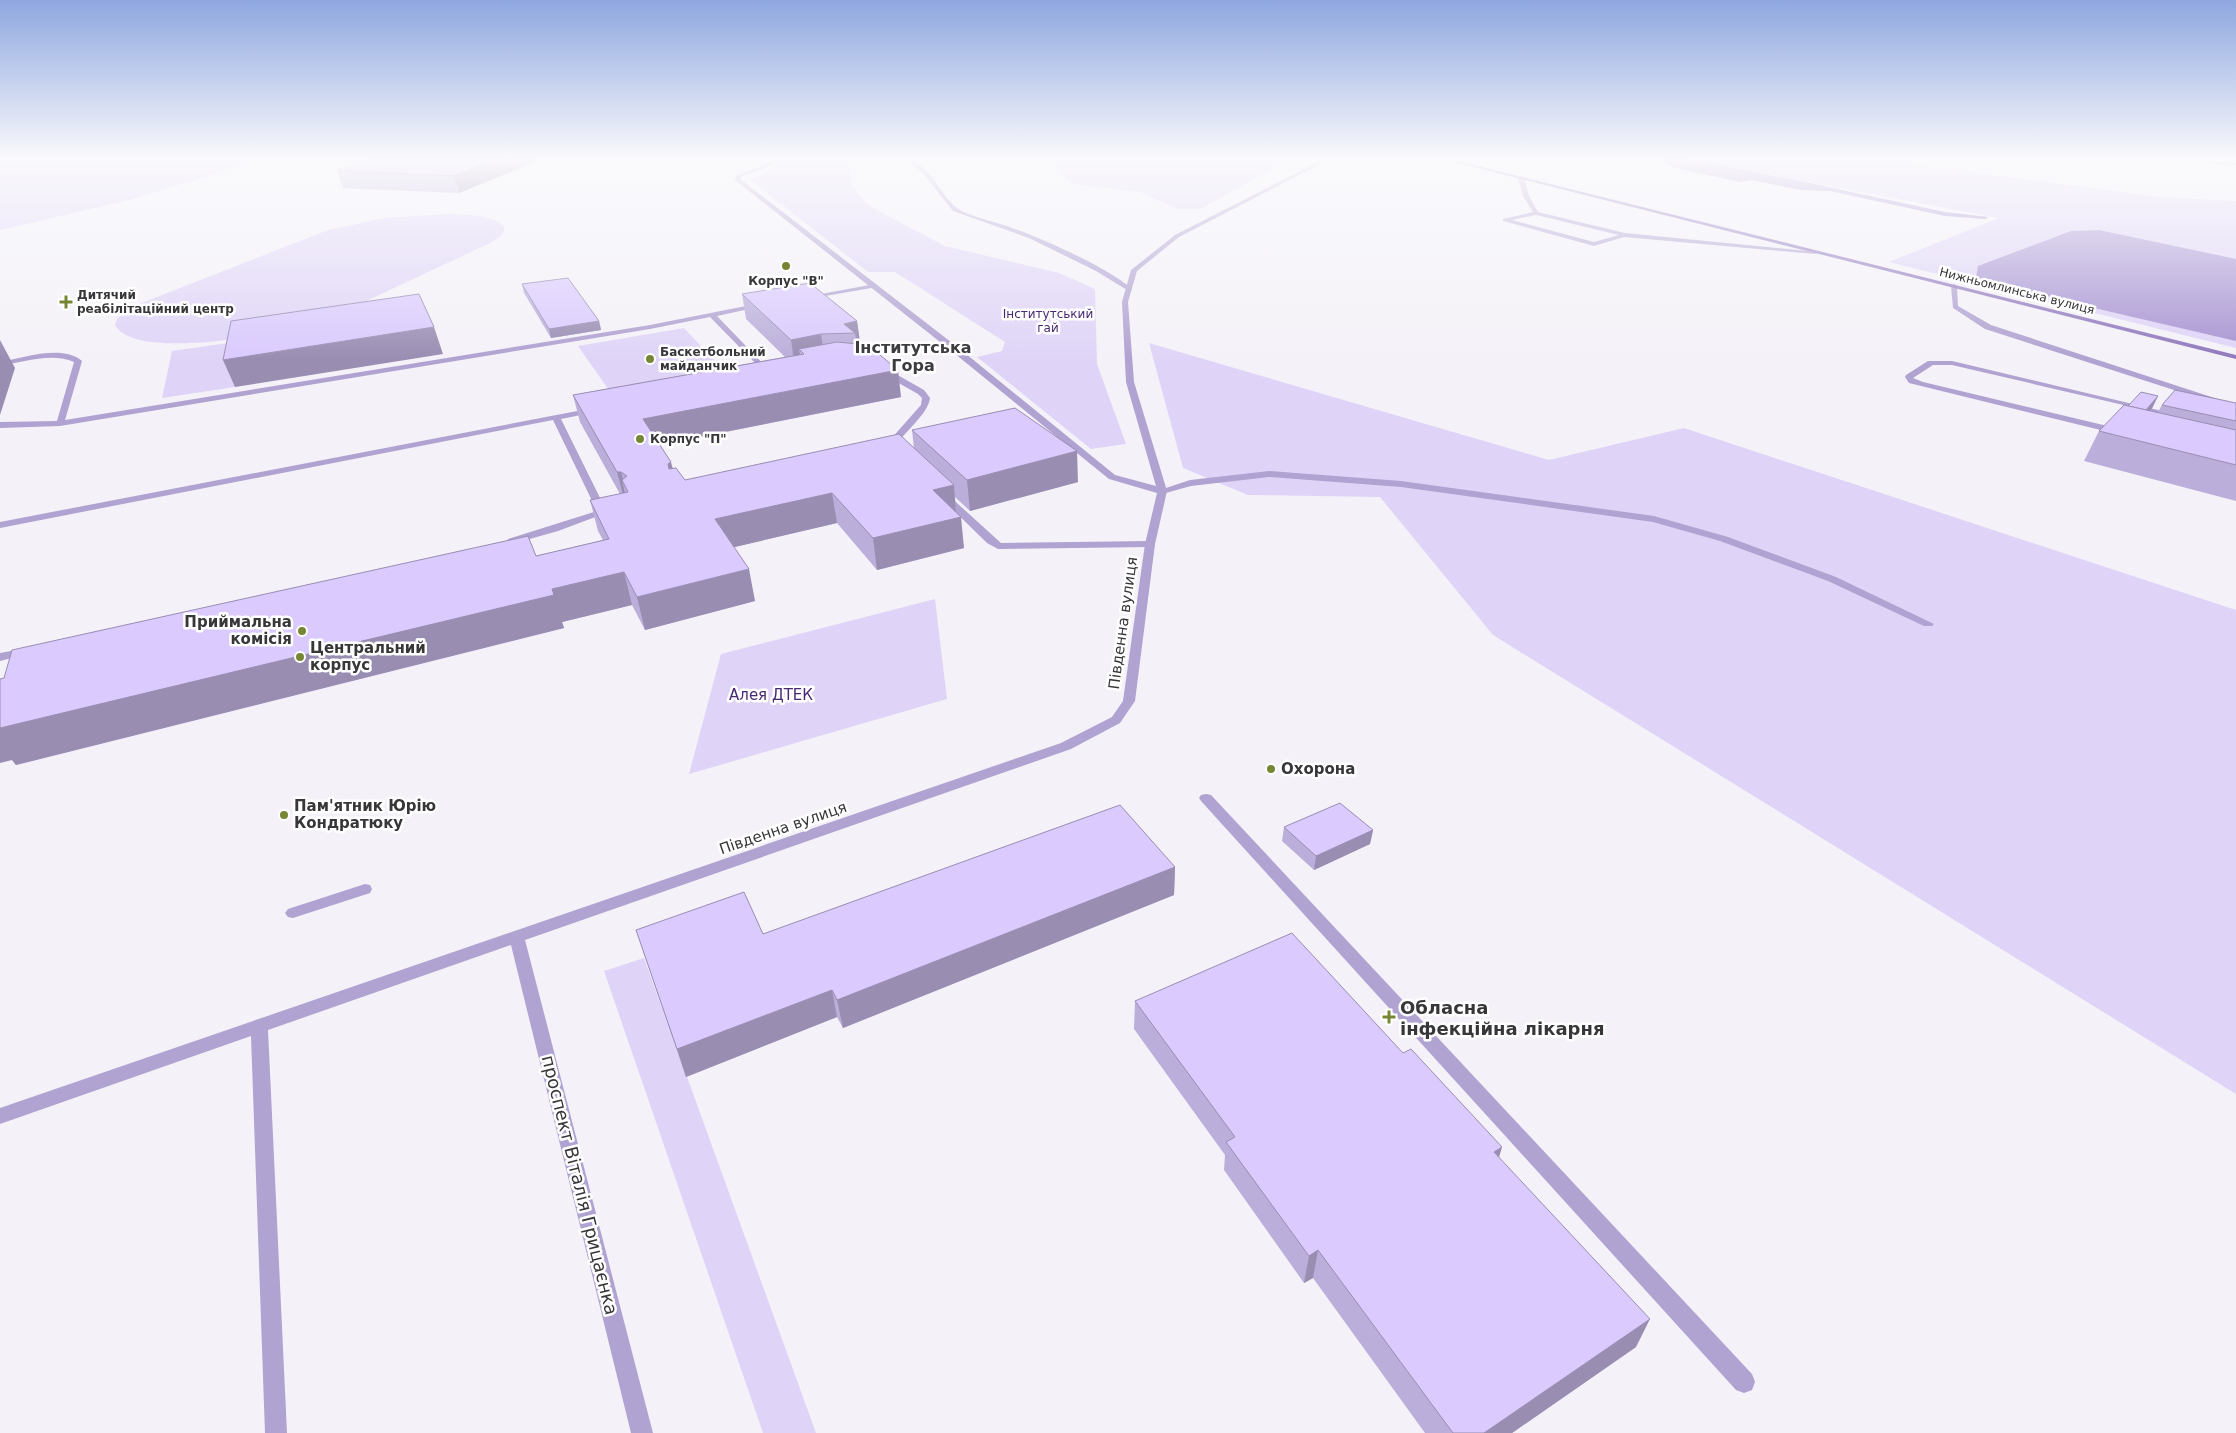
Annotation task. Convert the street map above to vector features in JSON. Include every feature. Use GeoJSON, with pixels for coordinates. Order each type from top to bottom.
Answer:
{"type":"FeatureCollection","features":[{"type":"Feature","properties":{"kind":"main road","name":"Нижньомлинська вулиця"},"geometry":{"type":"LineString","coordinates":[[1711,226],[2236,357]]}},
{"type":"Feature","properties":{"kind":"street"},"geometry":{"type":"LineString","coordinates":[[797,226],[958,351],[1112,477],[1162,491],[1190,483],[1269,474],[1401,484],[1654,520],[1724,539],[1832,579],[1928,624]]}},
{"type":"Feature","properties":{"kind":"street"},"geometry":{"type":"LineString","coordinates":[[1000,226],[1031,237],[1098,270],[1129,289]]}},
{"type":"Feature","properties":{"kind":"street","name":"Південна вулиця"},"geometry":{"type":"LineString","coordinates":[[0,1116],[1066,746],[1116,720],[1129,701],[1150,544],[1162,491],[1130,382],[1125,302],[1134,270],[1177,236],[1195,226]]}},
{"type":"Feature","properties":{"kind":"street"},"geometry":{"type":"LineString","coordinates":[[1527,226],[1594,244],[1625,235]]}},
{"type":"Feature","properties":{"kind":"street"},"geometry":{"type":"LineString","coordinates":[[1588,226],[1625,235],[1815,252]]}},
{"type":"Feature","properties":{"kind":"street"},"geometry":{"type":"LineString","coordinates":[[798,298],[875,286]]}},
{"type":"Feature","properties":{"kind":"street"},"geometry":{"type":"LineString","coordinates":[[1954,286],[1955,306],[1988,327],[2236,408]]}},
{"type":"Feature","properties":{"kind":"street"},"geometry":{"type":"LineString","coordinates":[[0,425],[60,424],[713,316],[771,303]]}},
{"type":"Feature","properties":{"kind":"street"},"geometry":{"type":"LineString","coordinates":[[713,316],[770,376]]}},
{"type":"Feature","properties":{"kind":"street"},"geometry":{"type":"LineString","coordinates":[[0,364],[50,356],[65,356],[78,361],[60,424]]}},
{"type":"Feature","properties":{"kind":"street"},"geometry":{"type":"LineString","coordinates":[[2128,434],[1920,384],[1909,378],[1931,363],[1952,363],[2157,414],[2188,418]]}},
{"type":"Feature","properties":{"kind":"street"},"geometry":{"type":"LineString","coordinates":[[876,366],[921,392],[926,398],[925,405],[894,440],[890,448]]}},
{"type":"Feature","properties":{"kind":"street"},"geometry":{"type":"LineString","coordinates":[[760,378],[780,374]]}},
{"type":"Feature","properties":{"kind":"street"},"geometry":{"type":"LineString","coordinates":[[0,525],[605,408]]}},
{"type":"Feature","properties":{"kind":"street"},"geometry":{"type":"LineString","coordinates":[[556,417],[602,511]]}},
{"type":"Feature","properties":{"kind":"street"},"geometry":{"type":"LineString","coordinates":[[937,490],[998,546],[1150,544]]}},
{"type":"Feature","properties":{"kind":"street"},"geometry":{"type":"LineString","coordinates":[[502,543],[569,525],[602,511],[619,508]]}},
{"type":"Feature","properties":{"kind":"street"},"geometry":{"type":"LineString","coordinates":[[0,657],[39,649]]}},
{"type":"Feature","properties":{"kind":"street"},"geometry":{"type":"LineString","coordinates":[[1206,798],[1744,1382]]}},
{"type":"Feature","properties":{"kind":"street"},"geometry":{"type":"LineString","coordinates":[[292,913],[365,889]]}},
{"type":"Feature","properties":{"kind":"street","name":"проспект Віталія Грицаєнка"},"geometry":{"type":"LineString","coordinates":[[516,937],[642,1433]]}},
{"type":"Feature","properties":{"kind":"street"},"geometry":{"type":"LineString","coordinates":[[259,1026],[276,1433]]}},
{"type":"Feature","properties":{"kind":"green space"},"geometry":{"type":"Polygon","coordinates":[[[0,226],[18,226],[0,230],[0,226]]]}},
{"type":"Feature","properties":{"kind":"green space"},"geometry":{"type":"Polygon","coordinates":[[[348,226],[504,226],[504,231],[500,237],[488,244],[342,313],[305,326],[247,337],[181,343],[151,342],[128,336],[115,325],[117,319],[134,306],[328,230],[348,226]]]}},
{"type":"Feature","properties":{"kind":"green space","name":"Інститутський гай"},"geometry":{"type":"Polygon","coordinates":[[[809,226],[907,226],[945,246],[1059,273],[1095,289],[1097,364],[1126,444],[1091,449],[977,357],[1002,351],[1005,342],[895,272],[868,272],[809,226]]]}},
{"type":"Feature","properties":{"kind":"green space"},"geometry":{"type":"Polygon","coordinates":[[[1979,226],[2236,226],[2236,348],[1889,262],[1979,226]]]}},
{"type":"Feature","properties":{"kind":"green space","name":"Баскетбольний майданчик"},"geometry":{"type":"Polygon","coordinates":[[[684,328],[725,372],[611,393],[578,346],[684,328]]]}},
{"type":"Feature","properties":{"kind":"green space"},"geometry":{"type":"Polygon","coordinates":[[[242,341],[235,387],[162,398],[172,351],[242,341]]]}},
{"type":"Feature","properties":{"kind":"green space"},"geometry":{"type":"Polygon","coordinates":[[[1149,343],[1549,460],[1684,428],[2236,610],[2236,1094],[1493,635],[1380,497],[1248,495],[1183,468],[1149,343]]]}},
{"type":"Feature","properties":{"kind":"green space","name":"Алея ДТЕК"},"geometry":{"type":"Polygon","coordinates":[[[935,599],[947,699],[689,774],[721,654],[935,599]]]}},
{"type":"Feature","properties":{"kind":"green space"},"geometry":{"type":"Polygon","coordinates":[[[644,958],[816,1433],[763,1433],[604,971],[644,958]]]}},
{"type":"Feature","properties":{"kind":"shaded area"},"geometry":{"type":"Polygon","coordinates":[[[2099,230],[2236,259],[2236,341],[2077,304],[1976,277],[1978,266],[2071,231],[2099,230]]]}},
{"type":"Feature","properties":{"kind":"building"},"geometry":{"type":"Polygon","coordinates":[[[568,278],[599,321],[549,329],[522,284],[568,278]]]}},
{"type":"Feature","properties":{"kind":"building"},"geometry":{"type":"Polygon","coordinates":[[[810,283],[857,321],[844,324],[855,333],[821,334],[791,340],[742,294],[810,283]]]}},
{"type":"Feature","properties":{"kind":"building"},"geometry":{"type":"Polygon","coordinates":[[[419,294],[434,327],[223,360],[231,321],[419,294]]]}},
{"type":"Feature","properties":{"kind":"building"},"geometry":{"type":"Polygon","coordinates":[[[837,342],[868,345],[898,370],[643,419],[671,462],[668,464],[669,469],[676,468],[685,480],[899,434],[954,485],[933,490],[961,517],[873,538],[832,493],[715,519],[749,569],[637,597],[624,572],[552,589],[554,595],[0,728],[0,679],[4,678],[12,650],[528,536],[536,556],[609,539],[590,500],[628,492],[622,480],[627,476],[617,472],[573,395],[804,354],[799,349],[837,342]]]}},
{"type":"Feature","properties":{"kind":"building"},"geometry":{"type":"Polygon","coordinates":[[[2175,390],[2236,403],[2236,421],[2162,405],[2175,390]]]}},
{"type":"Feature","properties":{"kind":"building"},"geometry":{"type":"Polygon","coordinates":[[[2141,392],[2158,396],[2146,410],[2128,406],[2141,392]]]}},
{"type":"Feature","properties":{"kind":"building"},"geometry":{"type":"Polygon","coordinates":[[[2124,405],[2236,430],[2236,465],[2099,431],[2124,405]]]}},
{"type":"Feature","properties":{"kind":"building"},"geometry":{"type":"Polygon","coordinates":[[[1015,408],[1077,451],[967,480],[912,430],[1015,408]]]}},
{"type":"Feature","properties":{"kind":"building"},"geometry":{"type":"Polygon","coordinates":[[[1340,803],[1373,830],[1316,856],[1284,827],[1340,803]]]}},
{"type":"Feature","properties":{"kind":"building"},"geometry":{"type":"Polygon","coordinates":[[[1120,805],[1175,867],[837,1000],[832,990],[677,1049],[636,930],[744,892],[763,934],[1120,805]]]}},
{"type":"Feature","properties":{"kind":"building"},"geometry":{"type":"Polygon","coordinates":[[[1292,933],[1403,1053],[1411,1049],[1502,1147],[1494,1152],[1650,1319],[1484,1433],[1453,1433],[1318,1250],[1309,1256],[1226,1142],[1235,1137],[1135,1001],[1292,933]]]}},
{"type":"Feature","properties":{"kind":"place","name":"Корпус \"В\""},"geometry":{"type":"Point","coordinates":[786,266]}},
{"type":"Feature","properties":{"kind":"place","name":"Дитячий реабілітаційний центр"},"geometry":{"type":"Point","coordinates":[66,302]}},
{"type":"Feature","properties":{"kind":"place","name":"Баскетбольний майданчик"},"geometry":{"type":"Point","coordinates":[650,359]}},
{"type":"Feature","properties":{"kind":"place","name":"Корпус \"П\""},"geometry":{"type":"Point","coordinates":[640,439]}},
{"type":"Feature","properties":{"kind":"place","name":"Приймальна комісія"},"geometry":{"type":"Point","coordinates":[302,631]}},
{"type":"Feature","properties":{"kind":"place","name":"Центральний корпус"},"geometry":{"type":"Point","coordinates":[300,657]}},
{"type":"Feature","properties":{"kind":"place","name":"Охорона"},"geometry":{"type":"Point","coordinates":[1271,769]}},
{"type":"Feature","properties":{"kind":"place","name":"Пам'ятник Юрію Кондратюку"},"geometry":{"type":"Point","coordinates":[284,815]}},
{"type":"Feature","properties":{"kind":"place","name":"Обласна інфекційна лікарня"},"geometry":{"type":"Point","coordinates":[1389,1017]}},
{"type":"Feature","properties":{"kind":"district","name":"Інститутська Гора"},"geometry":{"type":"Point","coordinates":[913,356]}}]}
